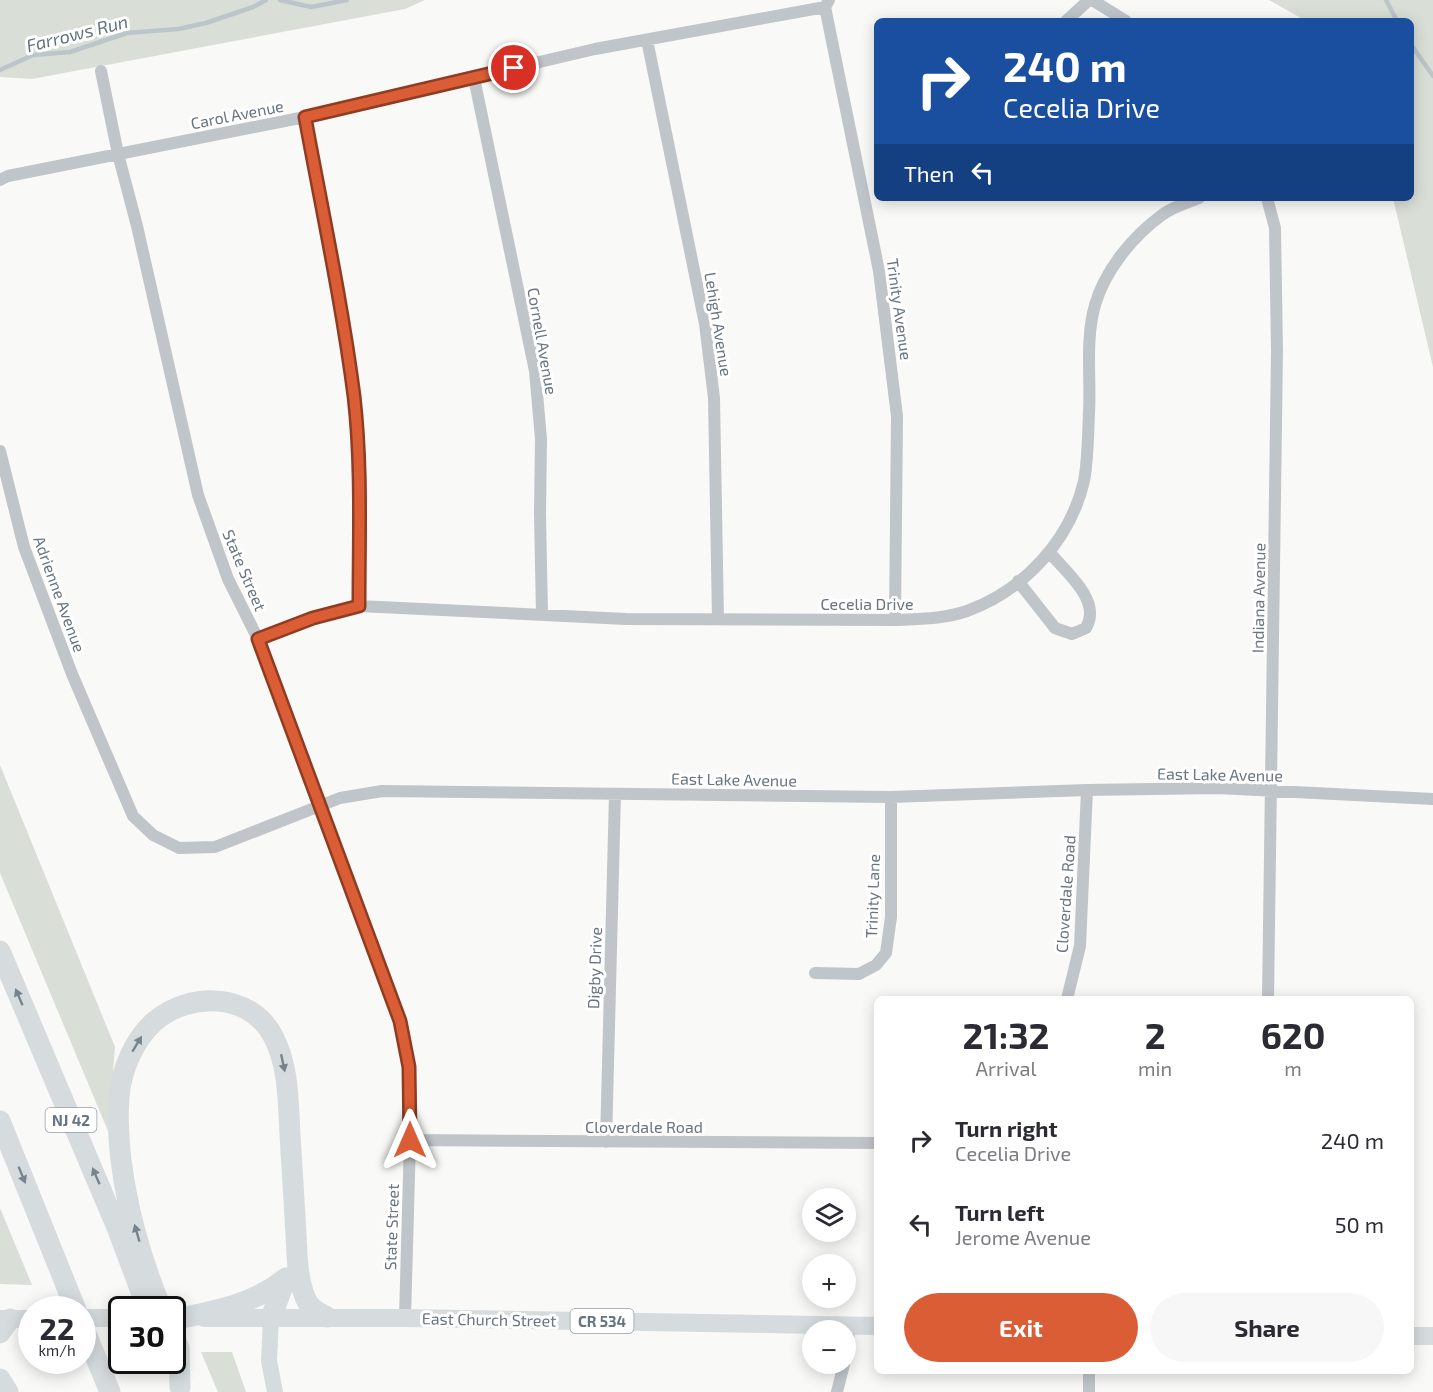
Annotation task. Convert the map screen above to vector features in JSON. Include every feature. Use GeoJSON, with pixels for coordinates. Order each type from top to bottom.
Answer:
{"type":"FeatureCollection","features":[{"type":"Feature","properties":{"kind":"highway","name":"NJ 42"},"geometry":{"type":"LineString","coordinates":[[0,951],[148,1296]]}},
{"type":"Feature","properties":{"kind":"highway"},"geometry":{"type":"LineString","coordinates":[[148,1296],[123,1173],[118,1114],[120,1087],[127,1063],[138,1040],[153,1022],[171,1009],[193,1002],[232,1003],[251,1011],[264,1022],[273,1035],[282,1056],[287,1087],[297,1245],[305,1298],[314,1311],[327,1317]]}},
{"type":"Feature","properties":{"kind":"highway"},"geometry":{"type":"LineString","coordinates":[[0,1121],[71,1296]]}},
{"type":"Feature","properties":{"kind":"highway"},"geometry":{"type":"LineString","coordinates":[[271,1318],[297,1245]]}},
{"type":"Feature","properties":{"kind":"highway"},"geometry":{"type":"LineString","coordinates":[[186,1325],[265,1293],[286,1278]]}},
{"type":"Feature","properties":{"kind":"highway"},"geometry":{"type":"LineString","coordinates":[[96,1358],[110,1392]]}},
{"type":"Feature","properties":{"kind":"highway"},"geometry":{"type":"LineString","coordinates":[[179,1374],[181,1389]]}},
{"type":"Feature","properties":{"kind":"highway"},"geometry":{"type":"LineString","coordinates":[[0,1379],[8,1392]]}},
{"type":"Feature","properties":{"kind":"main road","name":"East Church Street"},"geometry":{"type":"LineString","coordinates":[[186,1329],[271,1318],[327,1317],[802,1325]]}},
{"type":"Feature","properties":{"kind":"main road"},"geometry":{"type":"LineString","coordinates":[[271,1318],[269,1361],[275,1392]]}},
{"type":"Feature","properties":{"kind":"main road"},"geometry":{"type":"LineString","coordinates":[[3,1324],[18,1321]]}},
{"type":"Feature","properties":{"kind":"main road","name":"East Church Street"},"geometry":{"type":"LineString","coordinates":[[856,1326],[874,1326]]}},
{"type":"Feature","properties":{"kind":"main road"},"geometry":{"type":"LineString","coordinates":[[1414,1336],[1433,1336]]}},
{"type":"Feature","properties":{"kind":"street"},"geometry":{"type":"LineString","coordinates":[[1069,18],[1090,0],[1121,18]]}},
{"type":"Feature","properties":{"kind":"street","name":"Carol Avenue"},"geometry":{"type":"LineString","coordinates":[[0,180],[8,176],[305,117],[595,49],[827,3]]}},
{"type":"Feature","properties":{"kind":"street","name":"Trinity Avenue"},"geometry":{"type":"LineString","coordinates":[[827,3],[879,271],[897,416],[895,620]]}},
{"type":"Feature","properties":{"kind":"street","name":"Lehigh Avenue"},"geometry":{"type":"LineString","coordinates":[[647,40],[705,324],[713,387],[718,619]]}},
{"type":"Feature","properties":{"kind":"street","name":"State Street"},"geometry":{"type":"LineString","coordinates":[[101,71],[117,154],[137,226],[198,495],[228,579],[258,639],[400,1021],[409,1067],[410,1140],[405,1318]]}},
{"type":"Feature","properties":{"kind":"street","name":"Cornell Avenue"},"geometry":{"type":"LineString","coordinates":[[474,78],[535,371],[541,440],[542,615]]}},
{"type":"Feature","properties":{"kind":"street"},"geometry":{"type":"LineString","coordinates":[[305,117],[340,304],[354,397],[358,453],[359,606]]}},
{"type":"Feature","properties":{"kind":"street","name":"Cecelia Drive"},"geometry":{"type":"LineString","coordinates":[[258,639],[313,618],[359,606],[626,620],[895,620],[939,617],[965,611],[991,600],[1018,581],[1050,553],[1073,515],[1084,480],[1089,413],[1091,325],[1096,303],[1108,273],[1137,236],[1163,214],[1192,201]]}},
{"type":"Feature","properties":{"kind":"street","name":"Indiana Avenue"},"geometry":{"type":"LineString","coordinates":[[1268,201],[1275,228],[1277,351],[1268,996]]}},
{"type":"Feature","properties":{"kind":"street","name":"Adrienne Avenue"},"geometry":{"type":"LineString","coordinates":[[0,451],[24,547],[72,674],[102,745]]}},
{"type":"Feature","properties":{"kind":"street"},"geometry":{"type":"LineString","coordinates":[[1018,581],[1055,628],[1072,634],[1086,628],[1092,612],[1086,596],[1050,553]]}},
{"type":"Feature","properties":{"kind":"street","name":"East Lake Avenue"},"geometry":{"type":"LineString","coordinates":[[102,745],[133,816],[153,836],[179,848],[215,847],[351,795],[382,791],[891,797],[1217,788],[1433,799]]}},
{"type":"Feature","properties":{"kind":"street","name":"Cloverdale Road"},"geometry":{"type":"LineString","coordinates":[[1068,996],[1080,946],[1087,790]]}},
{"type":"Feature","properties":{"kind":"street","name":"Digby Drive"},"geometry":{"type":"LineString","coordinates":[[606,1142],[615,794]]}},
{"type":"Feature","properties":{"kind":"street","name":"Trinity Lane"},"geometry":{"type":"LineString","coordinates":[[814,973],[859,974],[876,966],[886,953],[891,917],[891,797]]}},
{"type":"Feature","properties":{"kind":"street","name":"Cloverdale Road"},"geometry":{"type":"LineString","coordinates":[[410,1140],[874,1143]]}},
{"type":"Feature","properties":{"kind":"street"},"geometry":{"type":"LineString","coordinates":[[837,1392],[842,1374]]}},
{"type":"Feature","properties":{"kind":"street"},"geometry":{"type":"LineString","coordinates":[[1089,1374],[1089,1392]]}},
{"type":"Feature","properties":{"kind":"shaded area"},"geometry":{"type":"Polygon","coordinates":[[[0,0],[425,0],[405,9],[32,79],[0,77],[0,0]]]}},
{"type":"Feature","properties":{"kind":"shaded area"},"geometry":{"type":"Polygon","coordinates":[[[1269,0],[1433,0],[1433,367],[1394,201],[1414,201],[1414,18],[1301,18],[1269,0]]]}},
{"type":"Feature","properties":{"kind":"shaded area"},"geometry":{"type":"Polygon","coordinates":[[[0,765],[115,1047],[108,1131],[0,873],[0,765]]]}},
{"type":"Feature","properties":{"kind":"shaded area"},"geometry":{"type":"Polygon","coordinates":[[[0,1208],[32,1285],[0,1284],[0,1208]]]}},
{"type":"Feature","properties":{"kind":"shaded area"},"geometry":{"type":"Polygon","coordinates":[[[201,1352],[232,1352],[246,1392],[218,1392],[201,1352]]]}},
{"type":"Feature","properties":{"kind":"waterway","name":"Farrows Run"},"geometry":{"type":"LineString","coordinates":[[0,70],[33,55],[70,52],[127,33],[178,29],[206,23],[253,7],[266,0]]}},
{"type":"Feature","properties":{"kind":"waterway","name":"Farrows Run"},"geometry":{"type":"LineString","coordinates":[[280,0],[311,7],[347,0]]}},
{"type":"Feature","properties":{"kind":"waterway","name":"Farrows Run"},"geometry":{"type":"LineString","coordinates":[[1386,0],[1395,18]]}},
{"type":"Feature","properties":{"kind":"waterway","name":"Farrows Run"},"geometry":{"type":"LineString","coordinates":[[1414,49],[1433,76]]}},
{"type":"Feature","properties":{"kind":"route"},"geometry":{"type":"LineString","coordinates":[[410,1140],[409,1067],[400,1021],[258,639],[313,618],[359,606],[358,453],[354,397],[340,304],[305,117],[514,68]]}}]}
